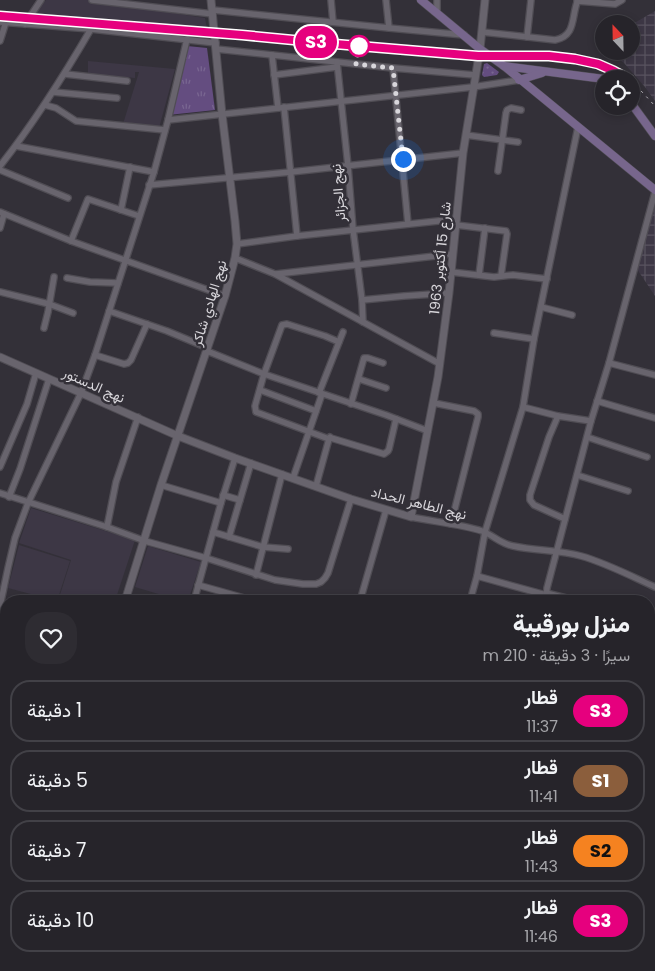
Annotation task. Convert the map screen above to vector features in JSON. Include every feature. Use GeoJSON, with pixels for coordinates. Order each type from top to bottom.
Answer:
{"type":"FeatureCollection","features":[{"type":"Feature","properties":{"kind":"main road"},"geometry":{"type":"LineString","coordinates":[[421,0],[655,191]]}},
{"type":"Feature","properties":{"kind":"main road"},"geometry":{"type":"LineString","coordinates":[[504,66],[595,78]]}},
{"type":"Feature","properties":{"kind":"main road"},"geometry":{"type":"LineString","coordinates":[[519,80],[549,72]]}},
{"type":"Feature","properties":{"kind":"main road"},"geometry":{"type":"LineString","coordinates":[[640,115],[655,136]]}},
{"type":"Feature","properties":{"kind":"street"},"geometry":{"type":"LineString","coordinates":[[25,24],[40,0]]}},
{"type":"Feature","properties":{"kind":"street"},"geometry":{"type":"LineString","coordinates":[[92,0],[464,35]]}},
{"type":"Feature","properties":{"kind":"street","name":"نهج الهادي شاكر"},"geometry":{"type":"LineString","coordinates":[[127,595],[225,296],[237,244],[222,114],[212,0]]}},
{"type":"Feature","properties":{"kind":"street"},"geometry":{"type":"LineString","coordinates":[[331,0],[333,22]]}},
{"type":"Feature","properties":{"kind":"street"},"geometry":{"type":"LineString","coordinates":[[386,0],[388,28]]}},
{"type":"Feature","properties":{"kind":"street"},"geometry":{"type":"LineString","coordinates":[[436,0],[437,13]]}},
{"type":"Feature","properties":{"kind":"street","name":"شارع 15 أكتوبر 1963"},"geometry":{"type":"LineString","coordinates":[[412,517],[440,364],[463,153],[486,0]]}},
{"type":"Feature","properties":{"kind":"street"},"geometry":{"type":"LineString","coordinates":[[526,37],[531,0]]}},
{"type":"Feature","properties":{"kind":"street"},"geometry":{"type":"LineString","coordinates":[[482,32],[555,40],[569,32],[578,1],[615,2],[622,0]]}},
{"type":"Feature","properties":{"kind":"street"},"geometry":{"type":"LineString","coordinates":[[0,41],[3,22],[188,39],[216,46],[337,65],[475,75]]}},
{"type":"Feature","properties":{"kind":"street"},"geometry":{"type":"LineString","coordinates":[[0,166],[54,92],[91,30]]}},
{"type":"Feature","properties":{"kind":"street"},"geometry":{"type":"LineString","coordinates":[[2,595],[15,538],[28,503],[81,393],[95,354],[154,172],[188,39]]}},
{"type":"Feature","properties":{"kind":"street"},"geometry":{"type":"LineString","coordinates":[[272,55],[291,172],[297,236]]}},
{"type":"Feature","properties":{"kind":"street"},"geometry":{"type":"LineString","coordinates":[[274,75],[337,65]]}},
{"type":"Feature","properties":{"kind":"street","name":"نهج الجزائر"},"geometry":{"type":"LineString","coordinates":[[337,65],[363,322]]}},
{"type":"Feature","properties":{"kind":"street"},"geometry":{"type":"LineString","coordinates":[[393,68],[408,224]]}},
{"type":"Feature","properties":{"kind":"street"},"geometry":{"type":"LineString","coordinates":[[65,74],[127,81]]}},
{"type":"Feature","properties":{"kind":"street"},"geometry":{"type":"LineString","coordinates":[[168,120],[396,96],[519,80]]}},
{"type":"Feature","properties":{"kind":"street"},"geometry":{"type":"LineString","coordinates":[[54,92],[117,98]]}},
{"type":"Feature","properties":{"kind":"street"},"geometry":{"type":"LineString","coordinates":[[45,105],[56,108],[78,122],[165,130]]}},
{"type":"Feature","properties":{"kind":"street"},"geometry":{"type":"LineString","coordinates":[[498,171],[507,110],[511,108],[521,110]]}},
{"type":"Feature","properties":{"kind":"street"},"geometry":{"type":"LineString","coordinates":[[472,595],[485,532],[523,407],[534,339],[578,128]]}},
{"type":"Feature","properties":{"kind":"street"},"geometry":{"type":"LineString","coordinates":[[466,134],[518,142]]}},
{"type":"Feature","properties":{"kind":"street"},"geometry":{"type":"LineString","coordinates":[[16,146],[154,172]]}},
{"type":"Feature","properties":{"kind":"street"},"geometry":{"type":"LineString","coordinates":[[149,185],[463,153]]}},
{"type":"Feature","properties":{"kind":"street"},"geometry":{"type":"LineString","coordinates":[[121,210],[130,168]]}},
{"type":"Feature","properties":{"kind":"street"},"geometry":{"type":"LineString","coordinates":[[0,170],[68,198]]}},
{"type":"Feature","properties":{"kind":"street"},"geometry":{"type":"LineString","coordinates":[[546,595],[587,437],[655,191]]}},
{"type":"Feature","properties":{"kind":"street"},"geometry":{"type":"LineString","coordinates":[[71,241],[88,199],[139,216]]}},
{"type":"Feature","properties":{"kind":"street"},"geometry":{"type":"LineString","coordinates":[[0,228],[2,213],[71,241],[225,296]]}},
{"type":"Feature","properties":{"kind":"street"},"geometry":{"type":"LineString","coordinates":[[237,244],[353,229],[456,222],[504,230],[507,233],[501,276]]}},
{"type":"Feature","properties":{"kind":"street"},"geometry":{"type":"LineString","coordinates":[[479,275],[485,228]]}},
{"type":"Feature","properties":{"kind":"street"},"geometry":{"type":"LineString","coordinates":[[276,274],[453,254]]}},
{"type":"Feature","properties":{"kind":"street"},"geometry":{"type":"LineString","coordinates":[[235,258],[276,274],[440,364]]}},
{"type":"Feature","properties":{"kind":"street"},"geometry":{"type":"LineString","coordinates":[[451,272],[479,275],[513,275],[547,279]]}},
{"type":"Feature","properties":{"kind":"street"},"geometry":{"type":"LineString","coordinates":[[44,328],[54,278]]}},
{"type":"Feature","properties":{"kind":"street"},"geometry":{"type":"LineString","coordinates":[[67,278],[90,282],[118,283]]}},
{"type":"Feature","properties":{"kind":"street"},"geometry":{"type":"LineString","coordinates":[[0,292],[49,304],[73,313]]}},
{"type":"Feature","properties":{"kind":"street"},"geometry":{"type":"LineString","coordinates":[[362,300],[449,293]]}},
{"type":"Feature","properties":{"kind":"street"},"geometry":{"type":"LineString","coordinates":[[541,307],[572,315]]}},
{"type":"Feature","properties":{"kind":"street"},"geometry":{"type":"LineString","coordinates":[[109,311],[147,324],[264,374],[428,431]]}},
{"type":"Feature","properties":{"kind":"street"},"geometry":{"type":"LineString","coordinates":[[95,354],[124,364],[128,363],[147,324]]}},
{"type":"Feature","properties":{"kind":"street"},"geometry":{"type":"LineString","coordinates":[[339,342],[284,324],[280,328],[264,374],[255,406],[256,412],[328,439],[332,438],[380,453],[386,453],[389,449],[396,419]]}},
{"type":"Feature","properties":{"kind":"street"},"geometry":{"type":"LineString","coordinates":[[293,478],[343,332]]}},
{"type":"Feature","properties":{"kind":"street"},"geometry":{"type":"LineString","coordinates":[[494,333],[534,339]]}},
{"type":"Feature","properties":{"kind":"street","name":"نهج الدستور"},"geometry":{"type":"LineString","coordinates":[[0,357],[178,436]]}},
{"type":"Feature","properties":{"kind":"street"},"geometry":{"type":"LineString","coordinates":[[351,404],[364,358],[383,363]]}},
{"type":"Feature","properties":{"kind":"street"},"geometry":{"type":"LineString","coordinates":[[609,363],[655,375]]}},
{"type":"Feature","properties":{"kind":"street"},"geometry":{"type":"LineString","coordinates":[[0,467],[27,404],[36,373]]}},
{"type":"Feature","properties":{"kind":"street"},"geometry":{"type":"LineString","coordinates":[[9,497],[49,379]]}},
{"type":"Feature","properties":{"kind":"street"},"geometry":{"type":"LineString","coordinates":[[359,379],[386,388]]}},
{"type":"Feature","properties":{"kind":"street"},"geometry":{"type":"LineString","coordinates":[[260,390],[316,411]]}},
{"type":"Feature","properties":{"kind":"street"},"geometry":{"type":"LineString","coordinates":[[598,401],[655,418]]}},
{"type":"Feature","properties":{"kind":"street"},"geometry":{"type":"LineString","coordinates":[[434,403],[474,411],[478,414],[450,524]]}},
{"type":"Feature","properties":{"kind":"street"},"geometry":{"type":"LineString","coordinates":[[523,407],[558,416],[592,421]]}},
{"type":"Feature","properties":{"kind":"street"},"geometry":{"type":"LineString","coordinates":[[558,416],[549,437],[530,500],[534,505],[565,519]]}},
{"type":"Feature","properties":{"kind":"street"},"geometry":{"type":"LineString","coordinates":[[107,527],[116,482],[138,417]]}},
{"type":"Feature","properties":{"kind":"street","name":"نهج الطاهر الحداد"},"geometry":{"type":"LineString","coordinates":[[178,436],[351,499],[412,517],[485,532],[513,547],[557,551],[592,560],[655,587]]}},
{"type":"Feature","properties":{"kind":"street"},"geometry":{"type":"LineString","coordinates":[[587,437],[647,457]]}},
{"type":"Feature","properties":{"kind":"street"},"geometry":{"type":"LineString","coordinates":[[316,486],[328,439]]}},
{"type":"Feature","properties":{"kind":"street"},"geometry":{"type":"LineString","coordinates":[[196,595],[235,458]]}},
{"type":"Feature","properties":{"kind":"street"},"geometry":{"type":"LineString","coordinates":[[229,537],[251,463]]}},
{"type":"Feature","properties":{"kind":"street"},"geometry":{"type":"LineString","coordinates":[[256,575],[282,474]]}},
{"type":"Feature","properties":{"kind":"street"},"geometry":{"type":"LineString","coordinates":[[577,476],[628,491]]}},
{"type":"Feature","properties":{"kind":"street"},"geometry":{"type":"LineString","coordinates":[[162,485],[221,503]]}},
{"type":"Feature","properties":{"kind":"street"},"geometry":{"type":"LineString","coordinates":[[0,494],[256,575],[288,583],[303,584],[322,582],[328,573],[351,499]]}},
{"type":"Feature","properties":{"kind":"street"},"geometry":{"type":"LineString","coordinates":[[223,495],[240,500]]}},
{"type":"Feature","properties":{"kind":"street"},"geometry":{"type":"LineString","coordinates":[[362,595],[386,510]]}},
{"type":"Feature","properties":{"kind":"street"},"geometry":{"type":"LineString","coordinates":[[213,532],[263,546],[288,549]]}},
{"type":"Feature","properties":{"kind":"street"},"geometry":{"type":"LineString","coordinates":[[477,576],[543,595]]}},
{"type":"Feature","properties":{"kind":"street"},"geometry":{"type":"LineString","coordinates":[[198,586],[220,595]]}},
{"type":"Feature","properties":{"kind":"shaded area"},"geometry":{"type":"Polygon","coordinates":[[[46,0],[90,0],[205,18],[209,39],[34,22],[35,14],[46,0]]]}},
{"type":"Feature","properties":{"kind":"shaded area"},"geometry":{"type":"Polygon","coordinates":[[[655,11],[655,101],[640,81],[640,70],[630,70],[620,60],[640,60],[640,20],[655,11]]]}},
{"type":"Feature","properties":{"kind":"shaded area"},"geometry":{"type":"Polygon","coordinates":[[[88,61],[175,69],[159,128],[123,124],[139,72],[135,72],[135,78],[88,74],[88,61]]]}},
{"type":"Feature","properties":{"kind":"shaded area"},"geometry":{"type":"Polygon","coordinates":[[[655,206],[655,296],[637,269],[655,206]]]}},
{"type":"Feature","properties":{"kind":"shaded area"},"geometry":{"type":"Polygon","coordinates":[[[31,508],[135,540],[117,595],[60,595],[71,560],[19,543],[31,508]]]}},
{"type":"Feature","properties":{"kind":"shaded area"},"geometry":{"type":"Polygon","coordinates":[[[19,545],[70,561],[59,595],[34,595],[8,588],[19,545]]]}},
{"type":"Feature","properties":{"kind":"shaded area"},"geometry":{"type":"Polygon","coordinates":[[[148,546],[201,562],[190,595],[162,595],[135,587],[148,546]]]}},
{"type":"Feature","properties":{"kind":"green space"},"geometry":{"type":"Polygon","coordinates":[[[187,46],[207,48],[215,110],[168,115],[187,46]]]}},
{"type":"Feature","properties":{"kind":"green space"},"geometry":{"type":"Polygon","coordinates":[[[487,63],[499,72],[497,75],[484,77],[482,75],[484,64],[487,63]]]}},
{"type":"Feature","properties":{"kind":"railway"},"geometry":{"type":"LineString","coordinates":[[0,16],[479,56],[549,56],[598,64],[612,70]]}},
{"type":"Feature","properties":{"kind":"railway"},"geometry":{"type":"LineString","coordinates":[[640,90],[655,106]]}},
{"type":"Feature","properties":{"kind":"train","name":"S3"},"geometry":{"type":"LineString","coordinates":[[0,16],[478,56],[549,56],[598,64],[612,70]]}},
{"type":"Feature","properties":{"kind":"route"},"geometry":{"type":"LineString","coordinates":[[359,46],[356,64],[393,68],[403,159]]}}]}
